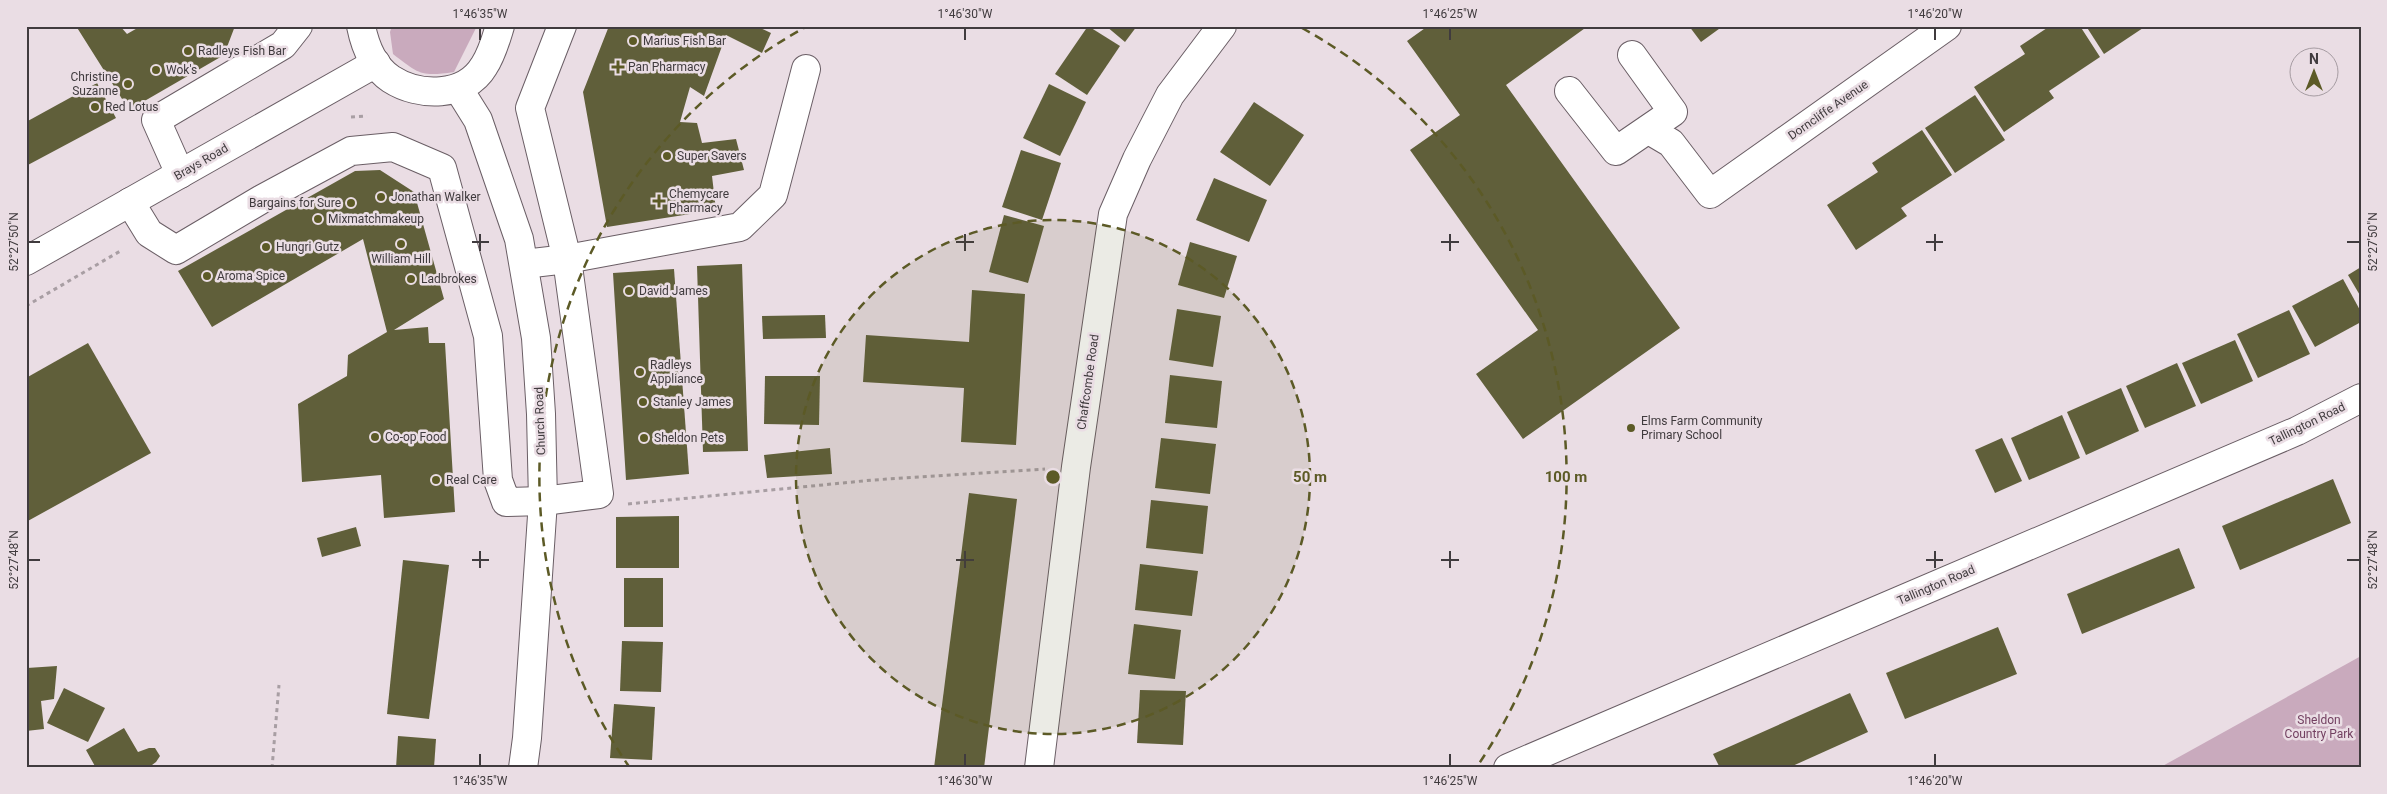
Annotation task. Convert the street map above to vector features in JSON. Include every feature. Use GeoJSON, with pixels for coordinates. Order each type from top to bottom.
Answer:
{"type":"FeatureCollection","features":[{"type":"Feature","properties":{"kind":"street"},"geometry":{"type":"LineString","coordinates":[[180,174],[156,120],[283,45],[298,26]]}},
{"type":"Feature","properties":{"kind":"street"},"geometry":{"type":"LineString","coordinates":[[361,26],[365,45],[376,63],[390,78],[412,89],[437,92],[458,88],[473,78],[484,67],[500,26]]}},
{"type":"Feature","properties":{"kind":"street"},"geometry":{"type":"LineString","coordinates":[[130,202],[150,233],[176,250],[262,199],[351,151],[393,147],[442,168],[488,336],[498,480],[506,502],[543,501],[599,494],[567,259],[530,108],[562,26]]}},
{"type":"Feature","properties":{"kind":"street","name":"Chaffcombe Road"},"geometry":{"type":"LineString","coordinates":[[1038,768],[1076,467],[1113,214],[1137,159],[1170,95],[1222,26]]}},
{"type":"Feature","properties":{"kind":"street","name":"Dorncliffe Avenue"},"geometry":{"type":"LineString","coordinates":[[1649,130],[1671,143],[1710,194],[1947,26]]}},
{"type":"Feature","properties":{"kind":"street"},"geometry":{"type":"LineString","coordinates":[[1569,91],[1616,151],[1673,112],[1632,55]]}},
{"type":"Feature","properties":{"kind":"street","name":"Brays Road"},"geometry":{"type":"LineString","coordinates":[[26,261],[376,63]]}},
{"type":"Feature","properties":{"kind":"street"},"geometry":{"type":"LineString","coordinates":[[524,264],[567,259],[740,227],[773,195],[806,69]]}},
{"type":"Feature","properties":{"kind":"street","name":"Church Road"},"geometry":{"type":"LineString","coordinates":[[458,88],[478,120],[519,239],[536,338],[541,414],[543,501],[527,738],[523,768]]}},
{"type":"Feature","properties":{"kind":"street","name":"Tallington Road"},"geometry":{"type":"LineString","coordinates":[[1508,768],[2296,431],[2361,398]]}},
{"type":"Feature","properties":{"kind":"path"},"geometry":{"type":"LineString","coordinates":[[624,504],[873,480],[1076,467]]}},
{"type":"Feature","properties":{"kind":"path"},"geometry":{"type":"LineString","coordinates":[[272,768],[279,685]]}},
{"type":"Feature","properties":{"kind":"green space"},"geometry":{"type":"Polygon","coordinates":[[[392,26],[477,26],[454,72],[427,74],[415,70],[393,54],[390,32],[392,26]]]}},
{"type":"Feature","properties":{"kind":"green space","name":"Sheldon Country Park"},"geometry":{"type":"Polygon","coordinates":[[[2361,656],[2361,768],[2159,768],[2361,656]]]}},
{"type":"Feature","properties":{"kind":"building"},"geometry":{"type":"Polygon","coordinates":[[[76,26],[120,26],[127,34],[141,26],[235,26],[224,55],[129,110],[76,26]]]}},
{"type":"Feature","properties":{"kind":"building"},"geometry":{"type":"Polygon","coordinates":[[[609,26],[756,26],[771,33],[762,53],[726,35],[704,96],[690,87],[680,122],[697,123],[702,143],[736,139],[744,170],[712,176],[716,210],[607,227],[583,92],[609,26]]]}},
{"type":"Feature","properties":{"kind":"building"},"geometry":{"type":"Polygon","coordinates":[[[1088,26],[1120,46],[1087,95],[1055,74],[1088,26]]]}},
{"type":"Feature","properties":{"kind":"building"},"geometry":{"type":"Polygon","coordinates":[[[1106,26],[1137,26],[1125,42],[1106,26]]]}},
{"type":"Feature","properties":{"kind":"building"},"geometry":{"type":"Polygon","coordinates":[[[1428,26],[1588,26],[1506,85],[1680,328],[1523,439],[1476,374],[1538,330],[1410,150],[1460,115],[1407,41],[1428,26]]]}},
{"type":"Feature","properties":{"kind":"building"},"geometry":{"type":"Polygon","coordinates":[[[1689,26],[1723,26],[1701,42],[1689,26]]]}},
{"type":"Feature","properties":{"kind":"building"},"geometry":{"type":"Polygon","coordinates":[[[2050,26],[2080,26],[2100,57],[2049,91],[2054,98],[2004,132],[1974,87],[2025,54],[2020,46],[2050,26]]]}},
{"type":"Feature","properties":{"kind":"building"},"geometry":{"type":"Polygon","coordinates":[[[2086,26],[2146,26],[2104,54],[2086,26]]]}},
{"type":"Feature","properties":{"kind":"building"},"geometry":{"type":"Polygon","coordinates":[[[97,83],[116,118],[26,166],[26,122],[97,83]]]}},
{"type":"Feature","properties":{"kind":"building"},"geometry":{"type":"Polygon","coordinates":[[[1049,84],[1086,102],[1060,156],[1023,138],[1049,84]]]}},
{"type":"Feature","properties":{"kind":"building"},"geometry":{"type":"Polygon","coordinates":[[[1975,95],[2005,140],[1955,173],[1925,128],[1975,95]]]}},
{"type":"Feature","properties":{"kind":"building"},"geometry":{"type":"Polygon","coordinates":[[[1254,102],[1304,135],[1270,186],[1220,152],[1254,102]]]}},
{"type":"Feature","properties":{"kind":"building"},"geometry":{"type":"Polygon","coordinates":[[[1922,130],[1952,175],[1901,208],[1907,216],[1856,250],[1827,205],[1878,172],[1872,163],[1922,130]]]}},
{"type":"Feature","properties":{"kind":"building"},"geometry":{"type":"Polygon","coordinates":[[[1021,150],[1061,163],[1042,220],[1002,207],[1021,150]]]}},
{"type":"Feature","properties":{"kind":"building"},"geometry":{"type":"Polygon","coordinates":[[[380,170],[414,192],[444,299],[394,330],[428,327],[429,343],[445,343],[455,512],[384,518],[381,475],[302,482],[298,404],[347,376],[348,355],[387,332],[363,239],[212,327],[178,271],[355,171],[380,170]]]}},
{"type":"Feature","properties":{"kind":"building"},"geometry":{"type":"Polygon","coordinates":[[[1214,178],[1267,200],[1249,242],[1196,220],[1214,178]]]}},
{"type":"Feature","properties":{"kind":"building"},"geometry":{"type":"Polygon","coordinates":[[[1004,215],[1044,226],[1028,283],[989,272],[1004,215]]]}},
{"type":"Feature","properties":{"kind":"building"},"geometry":{"type":"Polygon","coordinates":[[[1190,242],[1237,256],[1224,298],[1178,285],[1190,242]]]}},
{"type":"Feature","properties":{"kind":"building"},"geometry":{"type":"Polygon","coordinates":[[[742,264],[748,451],[703,452],[697,266],[742,264]]]}},
{"type":"Feature","properties":{"kind":"building"},"geometry":{"type":"Polygon","coordinates":[[[2361,267],[2361,297],[2348,275],[2361,267]]]}},
{"type":"Feature","properties":{"kind":"building"},"geometry":{"type":"Polygon","coordinates":[[[674,269],[689,474],[626,480],[613,273],[674,269]]]}},
{"type":"Feature","properties":{"kind":"building"},"geometry":{"type":"Polygon","coordinates":[[[2343,279],[2361,312],[2361,322],[2315,347],[2292,306],[2343,279]]]}},
{"type":"Feature","properties":{"kind":"building"},"geometry":{"type":"Polygon","coordinates":[[[972,290],[1025,294],[1016,445],[961,442],[964,388],[863,382],[866,335],[969,342],[972,290]]]}},
{"type":"Feature","properties":{"kind":"building"},"geometry":{"type":"Polygon","coordinates":[[[1177,309],[1221,316],[1213,367],[1169,360],[1177,309]]]}},
{"type":"Feature","properties":{"kind":"building"},"geometry":{"type":"Polygon","coordinates":[[[2289,310],[2310,354],[2258,378],[2237,334],[2289,310]]]}},
{"type":"Feature","properties":{"kind":"building"},"geometry":{"type":"Polygon","coordinates":[[[825,315],[826,338],[763,339],[762,316],[825,315]]]}},
{"type":"Feature","properties":{"kind":"building"},"geometry":{"type":"Polygon","coordinates":[[[2235,340],[2253,381],[2201,404],[2182,363],[2235,340]]]}},
{"type":"Feature","properties":{"kind":"building"},"geometry":{"type":"Polygon","coordinates":[[[88,343],[151,453],[26,522],[26,378],[88,343]]]}},
{"type":"Feature","properties":{"kind":"building"},"geometry":{"type":"Polygon","coordinates":[[[2177,363],[2196,406],[2145,428],[2126,386],[2177,363]]]}},
{"type":"Feature","properties":{"kind":"building"},"geometry":{"type":"Polygon","coordinates":[[[1170,375],[1222,381],[1217,428],[1165,423],[1170,375]]]}},
{"type":"Feature","properties":{"kind":"building"},"geometry":{"type":"Polygon","coordinates":[[[765,376],[820,376],[819,425],[764,424],[765,376]]]}},
{"type":"Feature","properties":{"kind":"building"},"geometry":{"type":"Polygon","coordinates":[[[2121,388],[2139,431],[2086,455],[2067,412],[2121,388]]]}},
{"type":"Feature","properties":{"kind":"building"},"geometry":{"type":"Polygon","coordinates":[[[2062,415],[2080,458],[2029,480],[2011,438],[2062,415]]]}},
{"type":"Feature","properties":{"kind":"building"},"geometry":{"type":"Polygon","coordinates":[[[1161,438],[1216,444],[1210,494],[1155,488],[1161,438]]]}},
{"type":"Feature","properties":{"kind":"building"},"geometry":{"type":"Polygon","coordinates":[[[2002,438],[2022,481],[1995,493],[1975,450],[2002,438]]]}},
{"type":"Feature","properties":{"kind":"building"},"geometry":{"type":"Polygon","coordinates":[[[830,448],[832,474],[767,478],[764,455],[830,448]]]}},
{"type":"Feature","properties":{"kind":"building"},"geometry":{"type":"Polygon","coordinates":[[[2333,479],[2351,523],[2240,570],[2222,526],[2333,479]]]}},
{"type":"Feature","properties":{"kind":"building"},"geometry":{"type":"Polygon","coordinates":[[[969,493],[1017,499],[984,768],[934,768],[969,493]]]}},
{"type":"Feature","properties":{"kind":"building"},"geometry":{"type":"Polygon","coordinates":[[[1151,500],[1208,506],[1203,554],[1146,548],[1151,500]]]}},
{"type":"Feature","properties":{"kind":"building"},"geometry":{"type":"Polygon","coordinates":[[[679,516],[679,568],[616,568],[616,517],[679,516]]]}},
{"type":"Feature","properties":{"kind":"building"},"geometry":{"type":"Polygon","coordinates":[[[356,527],[361,546],[322,557],[317,538],[356,527]]]}},
{"type":"Feature","properties":{"kind":"building"},"geometry":{"type":"Polygon","coordinates":[[[2179,548],[2195,588],[2082,634],[2067,594],[2179,548]]]}},
{"type":"Feature","properties":{"kind":"building"},"geometry":{"type":"Polygon","coordinates":[[[403,560],[449,565],[429,719],[387,714],[403,560]]]}},
{"type":"Feature","properties":{"kind":"building"},"geometry":{"type":"Polygon","coordinates":[[[1140,564],[1198,571],[1192,616],[1135,610],[1140,564]]]}},
{"type":"Feature","properties":{"kind":"building"},"geometry":{"type":"Polygon","coordinates":[[[624,578],[663,578],[663,627],[624,627],[624,578]]]}},
{"type":"Feature","properties":{"kind":"building"},"geometry":{"type":"Polygon","coordinates":[[[1134,624],[1181,630],[1175,679],[1128,674],[1134,624]]]}},
{"type":"Feature","properties":{"kind":"building"},"geometry":{"type":"Polygon","coordinates":[[[1998,627],[2017,674],[1905,719],[1886,673],[1998,627]]]}},
{"type":"Feature","properties":{"kind":"building"},"geometry":{"type":"Polygon","coordinates":[[[622,641],[663,642],[661,692],[620,691],[622,641]]]}},
{"type":"Feature","properties":{"kind":"building"},"geometry":{"type":"Polygon","coordinates":[[[57,666],[54,699],[41,701],[44,729],[26,731],[27,668],[57,666]]]}},
{"type":"Feature","properties":{"kind":"building"},"geometry":{"type":"Polygon","coordinates":[[[64,688],[105,708],[88,742],[47,723],[64,688]]]}},
{"type":"Feature","properties":{"kind":"building"},"geometry":{"type":"Polygon","coordinates":[[[1140,690],[1186,691],[1183,745],[1137,743],[1140,690]]]}},
{"type":"Feature","properties":{"kind":"building"},"geometry":{"type":"Polygon","coordinates":[[[1850,693],[1868,732],[1788,768],[1720,768],[1713,754],[1850,693]]]}},
{"type":"Feature","properties":{"kind":"building"},"geometry":{"type":"Polygon","coordinates":[[[614,704],[655,707],[652,760],[610,758],[614,704]]]}},
{"type":"Feature","properties":{"kind":"building"},"geometry":{"type":"Polygon","coordinates":[[[124,728],[138,752],[155,748],[160,756],[156,762],[148,768],[96,768],[86,750],[124,728]]]}},
{"type":"Feature","properties":{"kind":"building"},"geometry":{"type":"Polygon","coordinates":[[[398,736],[436,739],[434,768],[396,768],[398,736]]]}},
{"type":"Feature","properties":{"kind":"place","name":"Marius Fish Bar"},"geometry":{"type":"Point","coordinates":[633,41]}},
{"type":"Feature","properties":{"kind":"place","name":"Radleys Fish Bar"},"geometry":{"type":"Point","coordinates":[188,51]}},
{"type":"Feature","properties":{"kind":"place","name":"Pan Pharmacy"},"geometry":{"type":"Point","coordinates":[618,67]}},
{"type":"Feature","properties":{"kind":"place","name":"Wok's"},"geometry":{"type":"Point","coordinates":[156,70]}},
{"type":"Feature","properties":{"kind":"place","name":"Christine Suzanne"},"geometry":{"type":"Point","coordinates":[128,84]}},
{"type":"Feature","properties":{"kind":"place","name":"Red Lotus"},"geometry":{"type":"Point","coordinates":[95,107]}},
{"type":"Feature","properties":{"kind":"place","name":"Super Savers"},"geometry":{"type":"Point","coordinates":[667,156]}},
{"type":"Feature","properties":{"kind":"place","name":"Jonathan Walker"},"geometry":{"type":"Point","coordinates":[381,197]}},
{"type":"Feature","properties":{"kind":"place","name":"Chemycare Pharmacy"},"geometry":{"type":"Point","coordinates":[659,201]}},
{"type":"Feature","properties":{"kind":"place","name":"Bargains for Sure"},"geometry":{"type":"Point","coordinates":[351,203]}},
{"type":"Feature","properties":{"kind":"place","name":"Mixmatchmakeup"},"geometry":{"type":"Point","coordinates":[318,219]}},
{"type":"Feature","properties":{"kind":"place","name":"William Hill"},"geometry":{"type":"Point","coordinates":[401,244]}},
{"type":"Feature","properties":{"kind":"place","name":"Hungri Gutz"},"geometry":{"type":"Point","coordinates":[266,247]}},
{"type":"Feature","properties":{"kind":"place","name":"Aroma Spice"},"geometry":{"type":"Point","coordinates":[207,276]}},
{"type":"Feature","properties":{"kind":"place","name":"Ladbrokes"},"geometry":{"type":"Point","coordinates":[411,279]}},
{"type":"Feature","properties":{"kind":"place","name":"David James"},"geometry":{"type":"Point","coordinates":[629,291]}},
{"type":"Feature","properties":{"kind":"place","name":"Radleys Appliance"},"geometry":{"type":"Point","coordinates":[640,372]}},
{"type":"Feature","properties":{"kind":"place","name":"Stanley James"},"geometry":{"type":"Point","coordinates":[643,402]}},
{"type":"Feature","properties":{"kind":"place","name":"Elms Farm Community Primary School"},"geometry":{"type":"Point","coordinates":[1631,428]}},
{"type":"Feature","properties":{"kind":"place","name":"Co-op Food"},"geometry":{"type":"Point","coordinates":[375,437]}},
{"type":"Feature","properties":{"kind":"place","name":"Sheldon Pets"},"geometry":{"type":"Point","coordinates":[644,438]}},
{"type":"Feature","properties":{"kind":"place","name":"Real Care"},"geometry":{"type":"Point","coordinates":[436,480]}}]}
